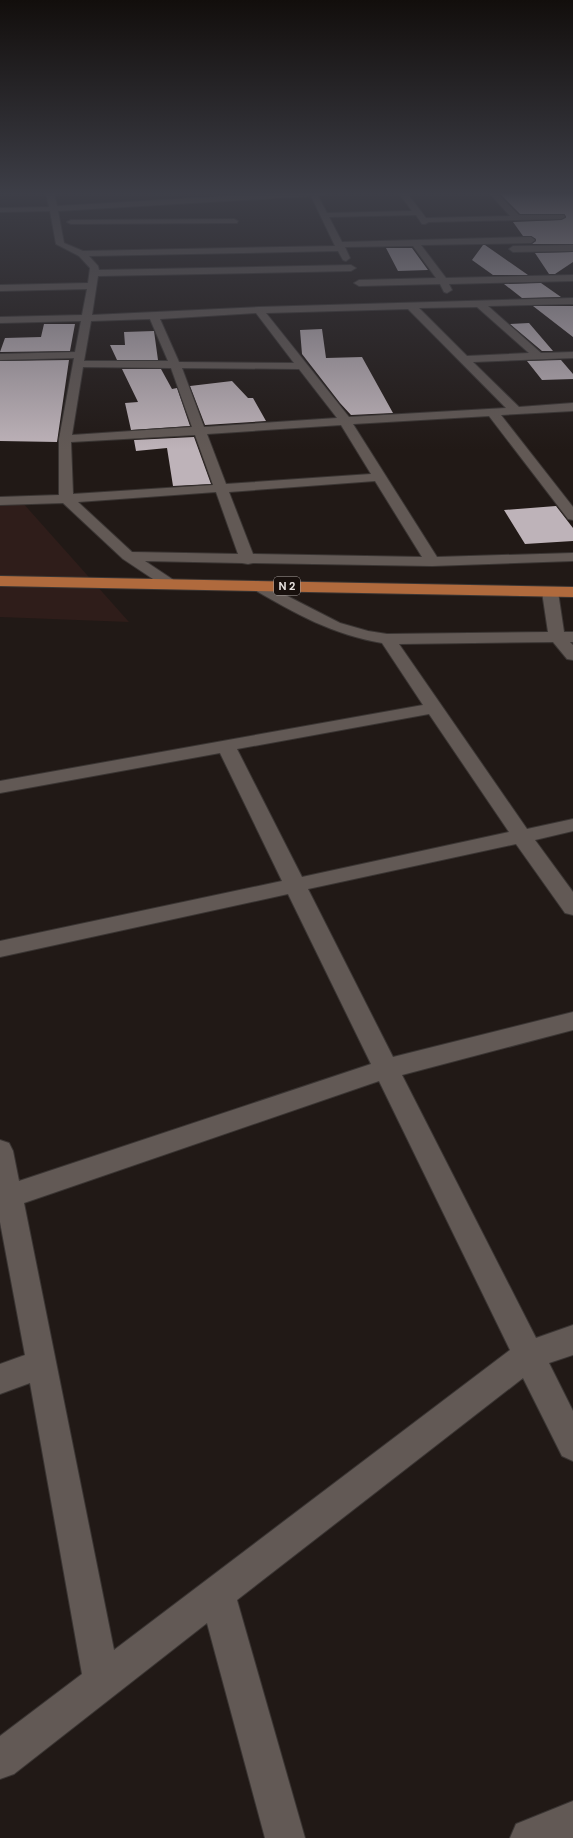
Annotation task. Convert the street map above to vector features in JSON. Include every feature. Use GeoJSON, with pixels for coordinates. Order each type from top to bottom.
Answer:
{"type":"FeatureCollection","features":[{"type":"Feature","properties":{"kind":"highway","name":"N 2"},"geometry":{"type":"LineString","coordinates":[[0,581],[573,592]]}},
{"type":"Feature","properties":{"kind":"street"},"geometry":{"type":"LineString","coordinates":[[93,279],[65,439],[66,500],[128,556],[170,584]]}},
{"type":"Feature","properties":{"kind":"street"},"geometry":{"type":"LineString","coordinates":[[357,279],[371,307]]}},
{"type":"Feature","properties":{"kind":"street"},"geometry":{"type":"LineString","coordinates":[[542,279],[573,298]]}},
{"type":"Feature","properties":{"kind":"street"},"geometry":{"type":"LineString","coordinates":[[359,283],[549,279]]}},
{"type":"Feature","properties":{"kind":"street"},"geometry":{"type":"LineString","coordinates":[[444,281],[452,305]]}},
{"type":"Feature","properties":{"kind":"street"},"geometry":{"type":"LineString","coordinates":[[0,288],[92,286]]}},
{"type":"Feature","properties":{"kind":"street"},"geometry":{"type":"LineString","coordinates":[[0,320],[154,316],[259,310],[573,301]]}},
{"type":"Feature","properties":{"kind":"street"},"geometry":{"type":"LineString","coordinates":[[480,304],[538,356]]}},
{"type":"Feature","properties":{"kind":"street"},"geometry":{"type":"LineString","coordinates":[[411,306],[516,410]]}},
{"type":"Feature","properties":{"kind":"street"},"geometry":{"type":"LineString","coordinates":[[259,310],[345,421],[378,477],[432,562]]}},
{"type":"Feature","properties":{"kind":"street"},"geometry":{"type":"LineString","coordinates":[[154,316],[175,365],[248,560]]}},
{"type":"Feature","properties":{"kind":"street"},"geometry":{"type":"LineString","coordinates":[[464,359],[573,354]]}},
{"type":"Feature","properties":{"kind":"street"},"geometry":{"type":"LineString","coordinates":[[0,357],[175,365],[302,366]]}},
{"type":"Feature","properties":{"kind":"street"},"geometry":{"type":"LineString","coordinates":[[65,439],[573,407]]}},
{"type":"Feature","properties":{"kind":"street"},"geometry":{"type":"LineString","coordinates":[[492,412],[573,516]]}},
{"type":"Feature","properties":{"kind":"street"},"geometry":{"type":"LineString","coordinates":[[0,501],[66,500],[378,477]]}},
{"type":"Feature","properties":{"kind":"street"},"geometry":{"type":"LineString","coordinates":[[128,556],[248,560],[432,562],[573,557]]}},
{"type":"Feature","properties":{"kind":"street"},"geometry":{"type":"LineString","coordinates":[[258,586],[324,623],[363,636],[387,639],[565,637]]}},
{"type":"Feature","properties":{"kind":"street"},"geometry":{"type":"LineString","coordinates":[[550,592],[565,637],[573,654]]}},
{"type":"Feature","properties":{"kind":"street"},"geometry":{"type":"LineString","coordinates":[[387,639],[522,837],[573,908]]}},
{"type":"Feature","properties":{"kind":"street"},"geometry":{"type":"LineString","coordinates":[[0,787],[434,708]]}},
{"type":"Feature","properties":{"kind":"street"},"geometry":{"type":"LineString","coordinates":[[226,746],[573,1445]]}},
{"type":"Feature","properties":{"kind":"street"},"geometry":{"type":"LineString","coordinates":[[0,949],[573,825]]}},
{"type":"Feature","properties":{"kind":"street"},"geometry":{"type":"LineString","coordinates":[[9,1196],[386,1069],[573,1021]]}},
{"type":"Feature","properties":{"kind":"street"},"geometry":{"type":"LineString","coordinates":[[0,1150],[102,1682]]}},
{"type":"Feature","properties":{"kind":"street"},"geometry":{"type":"LineString","coordinates":[[0,1760],[528,1354],[573,1340]]}},
{"type":"Feature","properties":{"kind":"street"},"geometry":{"type":"LineString","coordinates":[[0,1379],[42,1364]]}},
{"type":"Feature","properties":{"kind":"street"},"geometry":{"type":"LineString","coordinates":[[217,1593],[285,1838]]}},
{"type":"Feature","properties":{"kind":"street"},"geometry":{"type":"LineString","coordinates":[[530,1838],[573,1821]]}},
{"type":"Feature","properties":{"kind":"shaded area"},"geometry":{"type":"Polygon","coordinates":[[[0,501],[22,502],[129,622],[0,617],[0,501]]]}},
{"type":"Feature","properties":{"kind":"building"},"geometry":{"type":"Polygon","coordinates":[[[541,283],[561,297],[522,298],[504,284],[541,283]]]}},
{"type":"Feature","properties":{"kind":"building"},"geometry":{"type":"Polygon","coordinates":[[[533,306],[573,306],[573,337],[533,306]]]}},
{"type":"Feature","properties":{"kind":"building"},"geometry":{"type":"Polygon","coordinates":[[[529,323],[553,351],[542,351],[510,324],[529,323]]]}},
{"type":"Feature","properties":{"kind":"building"},"geometry":{"type":"Polygon","coordinates":[[[44,324],[75,324],[70,351],[0,352],[5,338],[41,337],[44,324]]]}},
{"type":"Feature","properties":{"kind":"building"},"geometry":{"type":"Polygon","coordinates":[[[322,329],[326,358],[362,357],[393,413],[351,415],[340,403],[302,354],[300,330],[322,329]]]}},
{"type":"Feature","properties":{"kind":"building"},"geometry":{"type":"Polygon","coordinates":[[[154,331],[158,360],[117,360],[110,345],[125,345],[124,332],[154,331]]]}},
{"type":"Feature","properties":{"kind":"building"},"geometry":{"type":"Polygon","coordinates":[[[69,360],[57,442],[0,441],[0,361],[69,360]]]}},
{"type":"Feature","properties":{"kind":"building"},"geometry":{"type":"Polygon","coordinates":[[[561,360],[573,374],[573,379],[542,380],[527,361],[561,360]]]}},
{"type":"Feature","properties":{"kind":"building"},"geometry":{"type":"Polygon","coordinates":[[[122,369],[161,369],[172,389],[177,388],[190,426],[131,430],[125,403],[138,402],[122,369]]]}},
{"type":"Feature","properties":{"kind":"building"},"geometry":{"type":"Polygon","coordinates":[[[232,381],[248,398],[253,398],[266,421],[205,425],[190,386],[232,381]]]}},
{"type":"Feature","properties":{"kind":"building"},"geometry":{"type":"Polygon","coordinates":[[[194,437],[211,484],[173,486],[167,448],[136,451],[134,440],[194,437]]]}},
{"type":"Feature","properties":{"kind":"building"},"geometry":{"type":"Polygon","coordinates":[[[556,506],[573,528],[573,541],[525,544],[504,510],[556,506]]]}}]}
